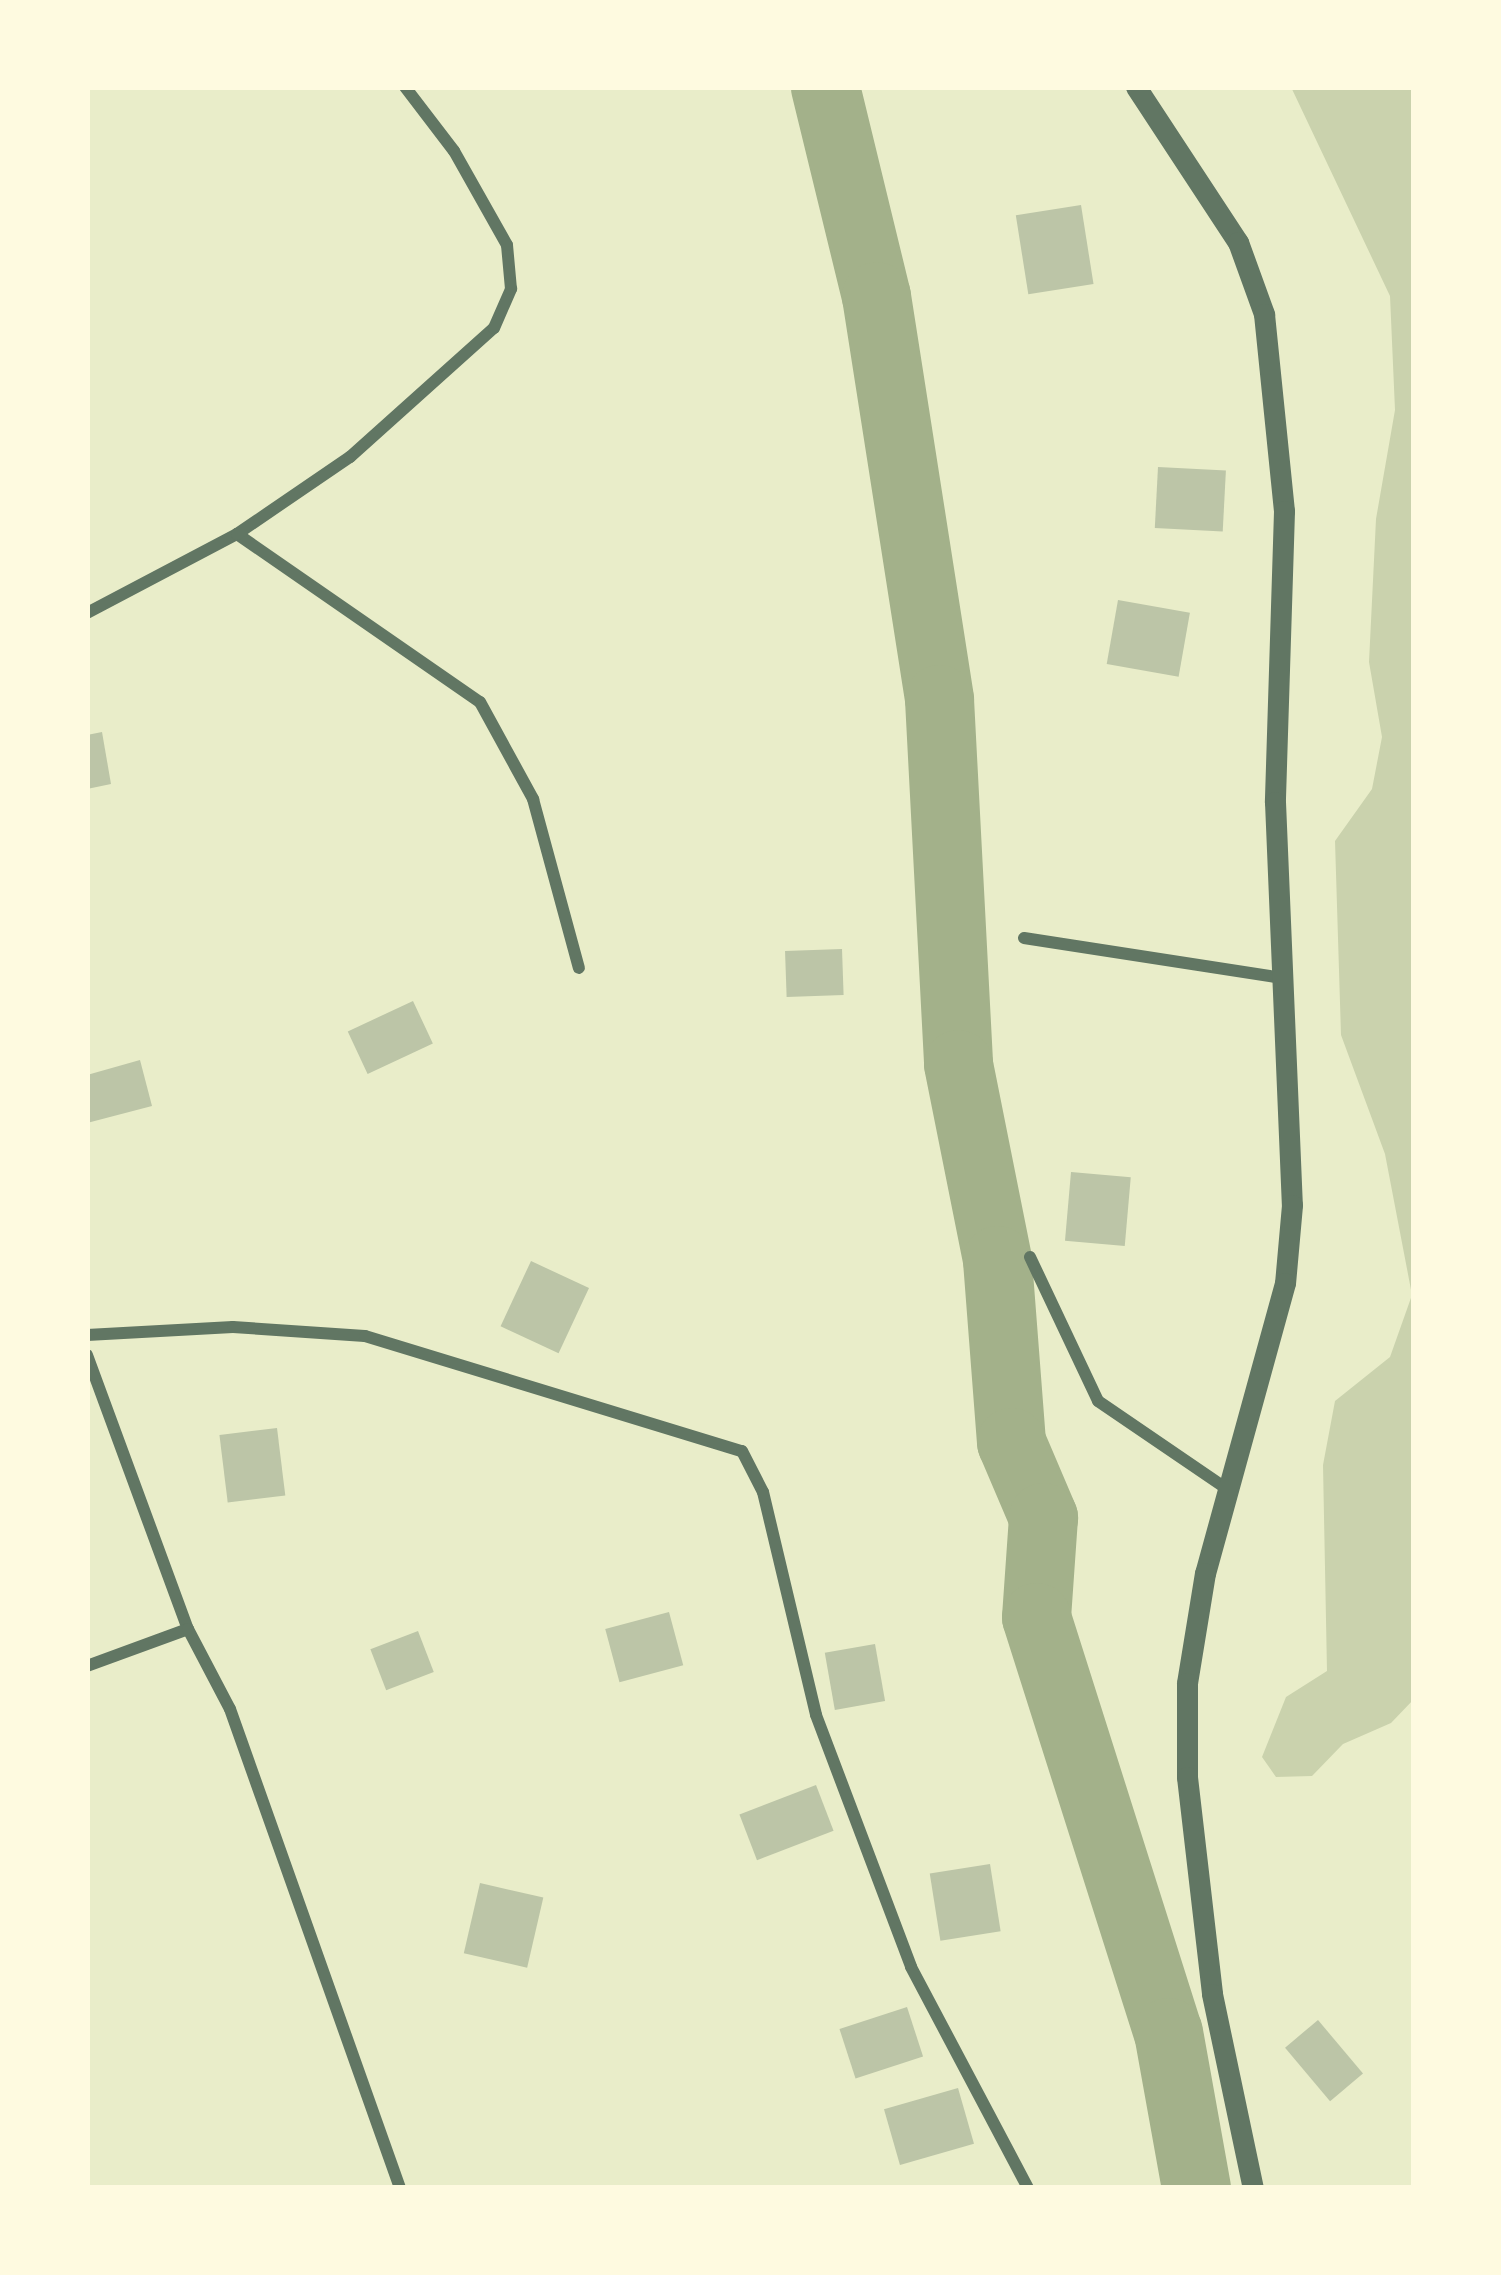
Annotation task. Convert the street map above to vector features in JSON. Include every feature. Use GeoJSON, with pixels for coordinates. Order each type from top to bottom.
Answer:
{"type":"FeatureCollection","features":[{"type":"Feature","properties":{"kind":"street"},"geometry":{"type":"LineString","coordinates":[[87,613],[237,533],[366,442],[494,328],[511,289],[507,245],[490,211],[405,87]]}},
{"type":"Feature","properties":{"kind":"street"},"geometry":{"type":"LineString","coordinates":[[1136,87],[1238,242],[1264,314],[1284,512],[1275,802],[1292,1205],[1285,1283],[1227,1489],[1187,1683],[1187,1777],[1212,1994],[1253,2188]]}},
{"type":"Feature","properties":{"kind":"street"},"geometry":{"type":"LineString","coordinates":[[237,533],[480,702],[533,799],[579,968]]}},
{"type":"Feature","properties":{"kind":"street"},"geometry":{"type":"LineString","coordinates":[[1024,938],[1283,978]]}},
{"type":"Feature","properties":{"kind":"street"},"geometry":{"type":"LineString","coordinates":[[1030,1256],[1098,1401],[1227,1489]]}},
{"type":"Feature","properties":{"kind":"street"},"geometry":{"type":"LineString","coordinates":[[87,1335],[233,1327],[365,1336],[742,1451],[763,1492],[816,1715],[910,1967],[1028,2188]]}},
{"type":"Feature","properties":{"kind":"street"},"geometry":{"type":"LineString","coordinates":[[87,1355],[188,1629],[230,1709],[400,2188]]}},
{"type":"Feature","properties":{"kind":"street"},"geometry":{"type":"LineString","coordinates":[[87,1666],[188,1629]]}},
{"type":"Feature","properties":{"kind":"green space"},"geometry":{"type":"Polygon","coordinates":[[[1291,87],[1414,87],[1414,1699],[1391,1723],[1343,1744],[1312,1776],[1276,1777],[1262,1757],[1286,1697],[1327,1671],[1323,1465],[1335,1401],[1390,1357],[1412,1295],[1385,1154],[1341,1035],[1335,841],[1372,789],[1382,737],[1369,662],[1376,519],[1395,410],[1390,296],[1291,87]]]}},
{"type":"Feature","properties":{"kind":"building"},"geometry":{"type":"Polygon","coordinates":[[[1081,205],[1094,284],[1028,294],[1016,215],[1081,205]]]}},
{"type":"Feature","properties":{"kind":"building"},"geometry":{"type":"Polygon","coordinates":[[[1158,467],[1226,471],[1223,531],[1155,528],[1158,467]]]}},
{"type":"Feature","properties":{"kind":"building"},"geometry":{"type":"Polygon","coordinates":[[[1118,600],[1190,613],[1179,677],[1107,664],[1118,600]]]}},
{"type":"Feature","properties":{"kind":"building"},"geometry":{"type":"Polygon","coordinates":[[[102,732],[111,784],[87,789],[87,735],[102,732]]]}},
{"type":"Feature","properties":{"kind":"building"},"geometry":{"type":"Polygon","coordinates":[[[842,949],[844,995],[787,997],[785,951],[842,949]]]}},
{"type":"Feature","properties":{"kind":"building"},"geometry":{"type":"Polygon","coordinates":[[[413,1001],[433,1044],[368,1074],[348,1031],[413,1001]]]}},
{"type":"Feature","properties":{"kind":"building"},"geometry":{"type":"Polygon","coordinates":[[[140,1060],[152,1106],[87,1123],[87,1075],[140,1060]]]}},
{"type":"Feature","properties":{"kind":"building"},"geometry":{"type":"Polygon","coordinates":[[[1071,1172],[1131,1177],[1125,1246],[1065,1241],[1071,1172]]]}},
{"type":"Feature","properties":{"kind":"building"},"geometry":{"type":"Polygon","coordinates":[[[531,1261],[589,1288],[559,1353],[501,1326],[531,1261]]]}},
{"type":"Feature","properties":{"kind":"building"},"geometry":{"type":"Polygon","coordinates":[[[277,1428],[285,1495],[228,1503],[219,1435],[277,1428]]]}},
{"type":"Feature","properties":{"kind":"building"},"geometry":{"type":"Polygon","coordinates":[[[669,1612],[683,1665],[619,1682],[605,1629],[669,1612]]]}},
{"type":"Feature","properties":{"kind":"building"},"geometry":{"type":"Polygon","coordinates":[[[418,1631],[434,1672],[386,1690],[370,1649],[418,1631]]]}},
{"type":"Feature","properties":{"kind":"building"},"geometry":{"type":"Polygon","coordinates":[[[875,1644],[885,1701],[835,1710],[825,1653],[875,1644]]]}},
{"type":"Feature","properties":{"kind":"building"},"geometry":{"type":"Polygon","coordinates":[[[816,1785],[834,1831],[757,1860],[739,1814],[816,1785]]]}},
{"type":"Feature","properties":{"kind":"building"},"geometry":{"type":"Polygon","coordinates":[[[990,1864],[1001,1931],[940,1941],[930,1874],[990,1864]]]}},
{"type":"Feature","properties":{"kind":"building"},"geometry":{"type":"Polygon","coordinates":[[[480,1883],[543,1898],[527,1968],[464,1953],[480,1883]]]}},
{"type":"Feature","properties":{"kind":"building"},"geometry":{"type":"Polygon","coordinates":[[[907,2007],[923,2056],[856,2078],[839,2029],[907,2007]]]}},
{"type":"Feature","properties":{"kind":"building"},"geometry":{"type":"Polygon","coordinates":[[[1318,2020],[1363,2074],[1330,2101],[1285,2048],[1318,2020]]]}},
{"type":"Feature","properties":{"kind":"building"},"geometry":{"type":"Polygon","coordinates":[[[958,2088],[974,2144],[900,2165],[884,2109],[958,2088]]]}},
{"type":"Feature","properties":{"kind":"waterway"},"geometry":{"type":"LineString","coordinates":[[825,87],[876,296],[939,699],[958,1064],[997,1260],[1011,1442],[1043,1517],[1036,1617],[1168,2032],[1196,2188]]}}]}
